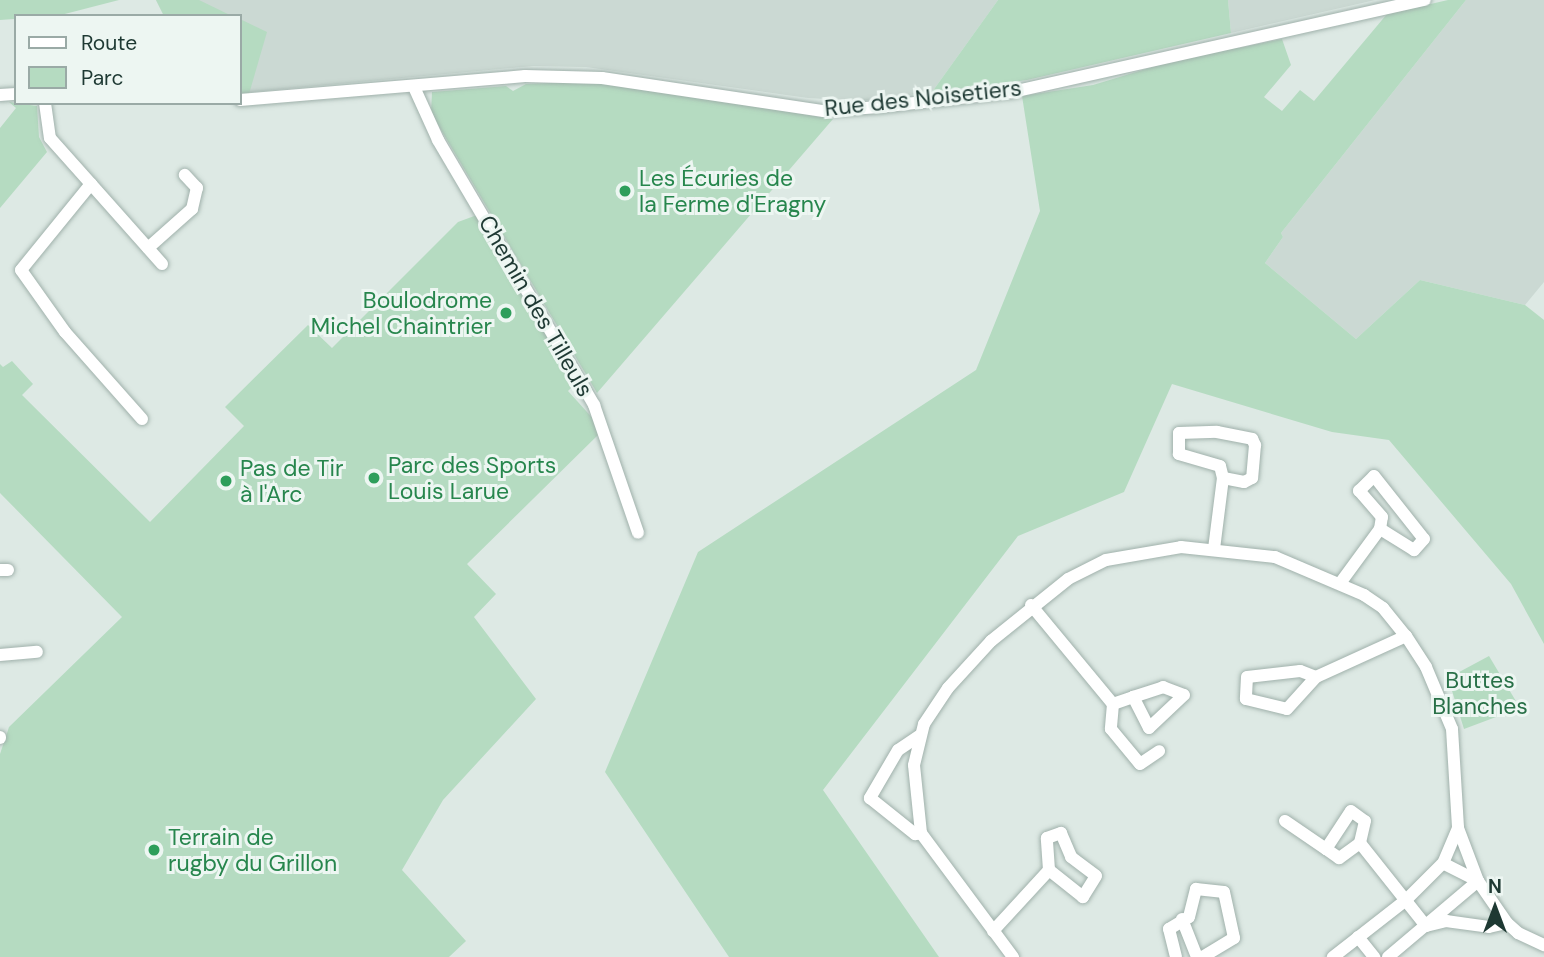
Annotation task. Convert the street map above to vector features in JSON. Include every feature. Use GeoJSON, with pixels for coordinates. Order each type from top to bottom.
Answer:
{"type":"FeatureCollection","features":[{"type":"Feature","properties":{"kind":"street","name":"Rue des Noisetiers"},"geometry":{"type":"LineString","coordinates":[[242,100],[525,76],[602,78],[824,111],[879,107],[1012,92],[1425,0]]}},
{"type":"Feature","properties":{"kind":"street","name":"Chemin des Tilleuls"},"geometry":{"type":"LineString","coordinates":[[414,87],[438,140],[594,405],[638,533]]}},
{"type":"Feature","properties":{"kind":"street"},"geometry":{"type":"LineString","coordinates":[[45,105],[50,138],[162,264]]}},
{"type":"Feature","properties":{"kind":"street"},"geometry":{"type":"LineString","coordinates":[[148,248],[192,209],[197,188],[184,176]]}},
{"type":"Feature","properties":{"kind":"street"},"geometry":{"type":"LineString","coordinates":[[91,184],[24,264],[22,277],[142,419]]}},
{"type":"Feature","properties":{"kind":"street"},"geometry":{"type":"LineString","coordinates":[[1214,549],[1223,478],[1220,466],[1179,454],[1179,433],[1217,432],[1252,439],[1252,478],[1244,482],[1223,478]]}},
{"type":"Feature","properties":{"kind":"street"},"geometry":{"type":"LineString","coordinates":[[1341,582],[1380,529],[1382,517],[1359,491],[1374,476],[1424,539],[1414,550],[1380,529]]}},
{"type":"Feature","properties":{"kind":"street"},"geometry":{"type":"LineString","coordinates":[[921,834],[915,834],[870,798],[898,750],[919,736],[948,688],[1031,604],[1106,560],[1181,547],[1275,557],[1341,582],[1383,608],[1406,636],[1426,667],[1452,729],[1458,828],[1478,881],[1507,923],[1518,933],[1544,945]]}},
{"type":"Feature","properties":{"kind":"street"},"geometry":{"type":"LineString","coordinates":[[1031,604],[1113,704],[1111,729],[1140,764],[1159,751]]}},
{"type":"Feature","properties":{"kind":"street"},"geometry":{"type":"LineString","coordinates":[[1316,677],[1300,671],[1247,677],[1247,698],[1287,709],[1316,677],[1406,636]]}},
{"type":"Feature","properties":{"kind":"street"},"geometry":{"type":"LineString","coordinates":[[0,655],[37,652]]}},
{"type":"Feature","properties":{"kind":"street"},"geometry":{"type":"LineString","coordinates":[[1113,704],[1133,697]]}},
{"type":"Feature","properties":{"kind":"street"},"geometry":{"type":"LineString","coordinates":[[919,736],[914,794],[921,834],[1013,957]]}},
{"type":"Feature","properties":{"kind":"street"},"geometry":{"type":"LineString","coordinates":[[1285,821],[1339,858],[1360,843],[1365,821],[1351,811],[1326,849]]}},
{"type":"Feature","properties":{"kind":"street"},"geometry":{"type":"LineString","coordinates":[[1333,957],[1406,900],[1443,863],[1458,828]]}},
{"type":"Feature","properties":{"kind":"street"},"geometry":{"type":"LineString","coordinates":[[993,931],[1049,870],[1047,838],[1061,832],[1071,857],[1096,876],[1083,897],[1049,870]]}},
{"type":"Feature","properties":{"kind":"street"},"geometry":{"type":"LineString","coordinates":[[1360,843],[1426,926]]}},
{"type":"Feature","properties":{"kind":"street"},"geometry":{"type":"LineString","coordinates":[[1443,863],[1478,881]]}},
{"type":"Feature","properties":{"kind":"street"},"geometry":{"type":"LineString","coordinates":[[1388,957],[1478,881]]}},
{"type":"Feature","properties":{"kind":"street"},"geometry":{"type":"LineString","coordinates":[[1176,957],[1169,929],[1182,919],[1189,917],[1196,889],[1224,892],[1234,938],[1200,957],[1182,919]]}},
{"type":"Feature","properties":{"kind":"street"},"geometry":{"type":"LineString","coordinates":[[1426,926],[1446,921],[1489,927],[1507,923]]}},
{"type":"Feature","properties":{"kind":"street"},"geometry":{"type":"LineString","coordinates":[[1358,937],[1374,957]]}},
{"type":"Feature","properties":{"kind":"shaded area"},"geometry":{"type":"Polygon","coordinates":[[[156,0],[998,0],[932,92],[859,101],[808,98],[586,67],[533,66],[242,93],[242,14],[163,14],[156,0]]]}},
{"type":"Feature","properties":{"kind":"shaded area"},"geometry":{"type":"Polygon","coordinates":[[[1228,0],[1375,0],[1231,33],[1228,0]]]}},
{"type":"Feature","properties":{"kind":"shaded area"},"geometry":{"type":"Polygon","coordinates":[[[1466,0],[1544,0],[1544,282],[1525,305],[1420,280],[1356,339],[1265,263],[1283,237],[1281,233],[1466,0]]]}},
{"type":"Feature","properties":{"kind":"green space"},"geometry":{"type":"Polygon","coordinates":[[[0,0],[119,0],[65,14],[14,14],[14,19],[0,20],[0,0]]]}},
{"type":"Feature","properties":{"kind":"green space"},"geometry":{"type":"Polygon","coordinates":[[[156,0],[199,0],[228,14],[163,14],[156,0]]]}},
{"type":"Feature","properties":{"kind":"green space"},"geometry":{"type":"Polygon","coordinates":[[[998,0],[1228,0],[1231,33],[1027,80],[932,92],[998,0]]]}},
{"type":"Feature","properties":{"kind":"green space"},"geometry":{"type":"Polygon","coordinates":[[[1448,0],[1466,0],[1281,233],[1283,237],[1265,263],[1356,339],[1420,280],[1525,305],[1544,320],[1544,644],[1511,584],[1389,440],[1332,432],[1172,384],[1124,492],[1018,536],[823,790],[939,957],[729,957],[605,772],[698,552],[976,370],[1040,211],[1022,96],[1093,85],[1239,41],[1239,48],[1282,39],[1291,65],[1264,97],[1282,111],[1300,90],[1314,101],[1387,14],[1448,0]]]}},
{"type":"Feature","properties":{"kind":"green space"},"geometry":{"type":"Polygon","coordinates":[[[242,20],[267,32],[249,94],[242,93],[242,20]]]}},
{"type":"Feature","properties":{"kind":"green space","name":"Les Écuries de la Ferme d'Eragny"},"geometry":{"type":"Polygon","coordinates":[[[598,81],[833,119],[597,393],[431,113],[432,92],[506,86],[513,91],[526,84],[598,81]]]}},
{"type":"Feature","properties":{"kind":"green space"},"geometry":{"type":"Polygon","coordinates":[[[9,102],[14,105],[37,106],[39,137],[47,152],[0,208],[0,128],[16,108],[9,102]]]}},
{"type":"Feature","properties":{"kind":"green space"},"geometry":{"type":"Polygon","coordinates":[[[477,215],[576,383],[568,391],[597,423],[599,434],[467,564],[496,594],[474,617],[536,699],[443,800],[402,870],[466,941],[449,957],[0,957],[0,754],[9,727],[122,617],[0,493],[0,364],[3,367],[12,361],[33,384],[22,395],[150,522],[244,426],[225,407],[308,325],[332,348],[458,222],[477,215]]]}},
{"type":"Feature","properties":{"kind":"green space","name":"Buttes Blanches"},"geometry":{"type":"Polygon","coordinates":[[[1489,656],[1520,708],[1464,729],[1448,678],[1489,656]]]}},
{"type":"Feature","properties":{"kind":"place","name":"Les Écuries de la Ferme d'Eragny"},"geometry":{"type":"Point","coordinates":[625,191]}},
{"type":"Feature","properties":{"kind":"place","name":"Boulodrome Michel Chaintrier"},"geometry":{"type":"Point","coordinates":[506,313]}},
{"type":"Feature","properties":{"kind":"place","name":"Parc des Sports Louis Larue"},"geometry":{"type":"Point","coordinates":[374,478]}},
{"type":"Feature","properties":{"kind":"place","name":"Pas de Tir à l'Arc"},"geometry":{"type":"Point","coordinates":[226,481]}},
{"type":"Feature","properties":{"kind":"place","name":"Terrain de rugby du Grillon"},"geometry":{"type":"Point","coordinates":[154,850]}}]}
